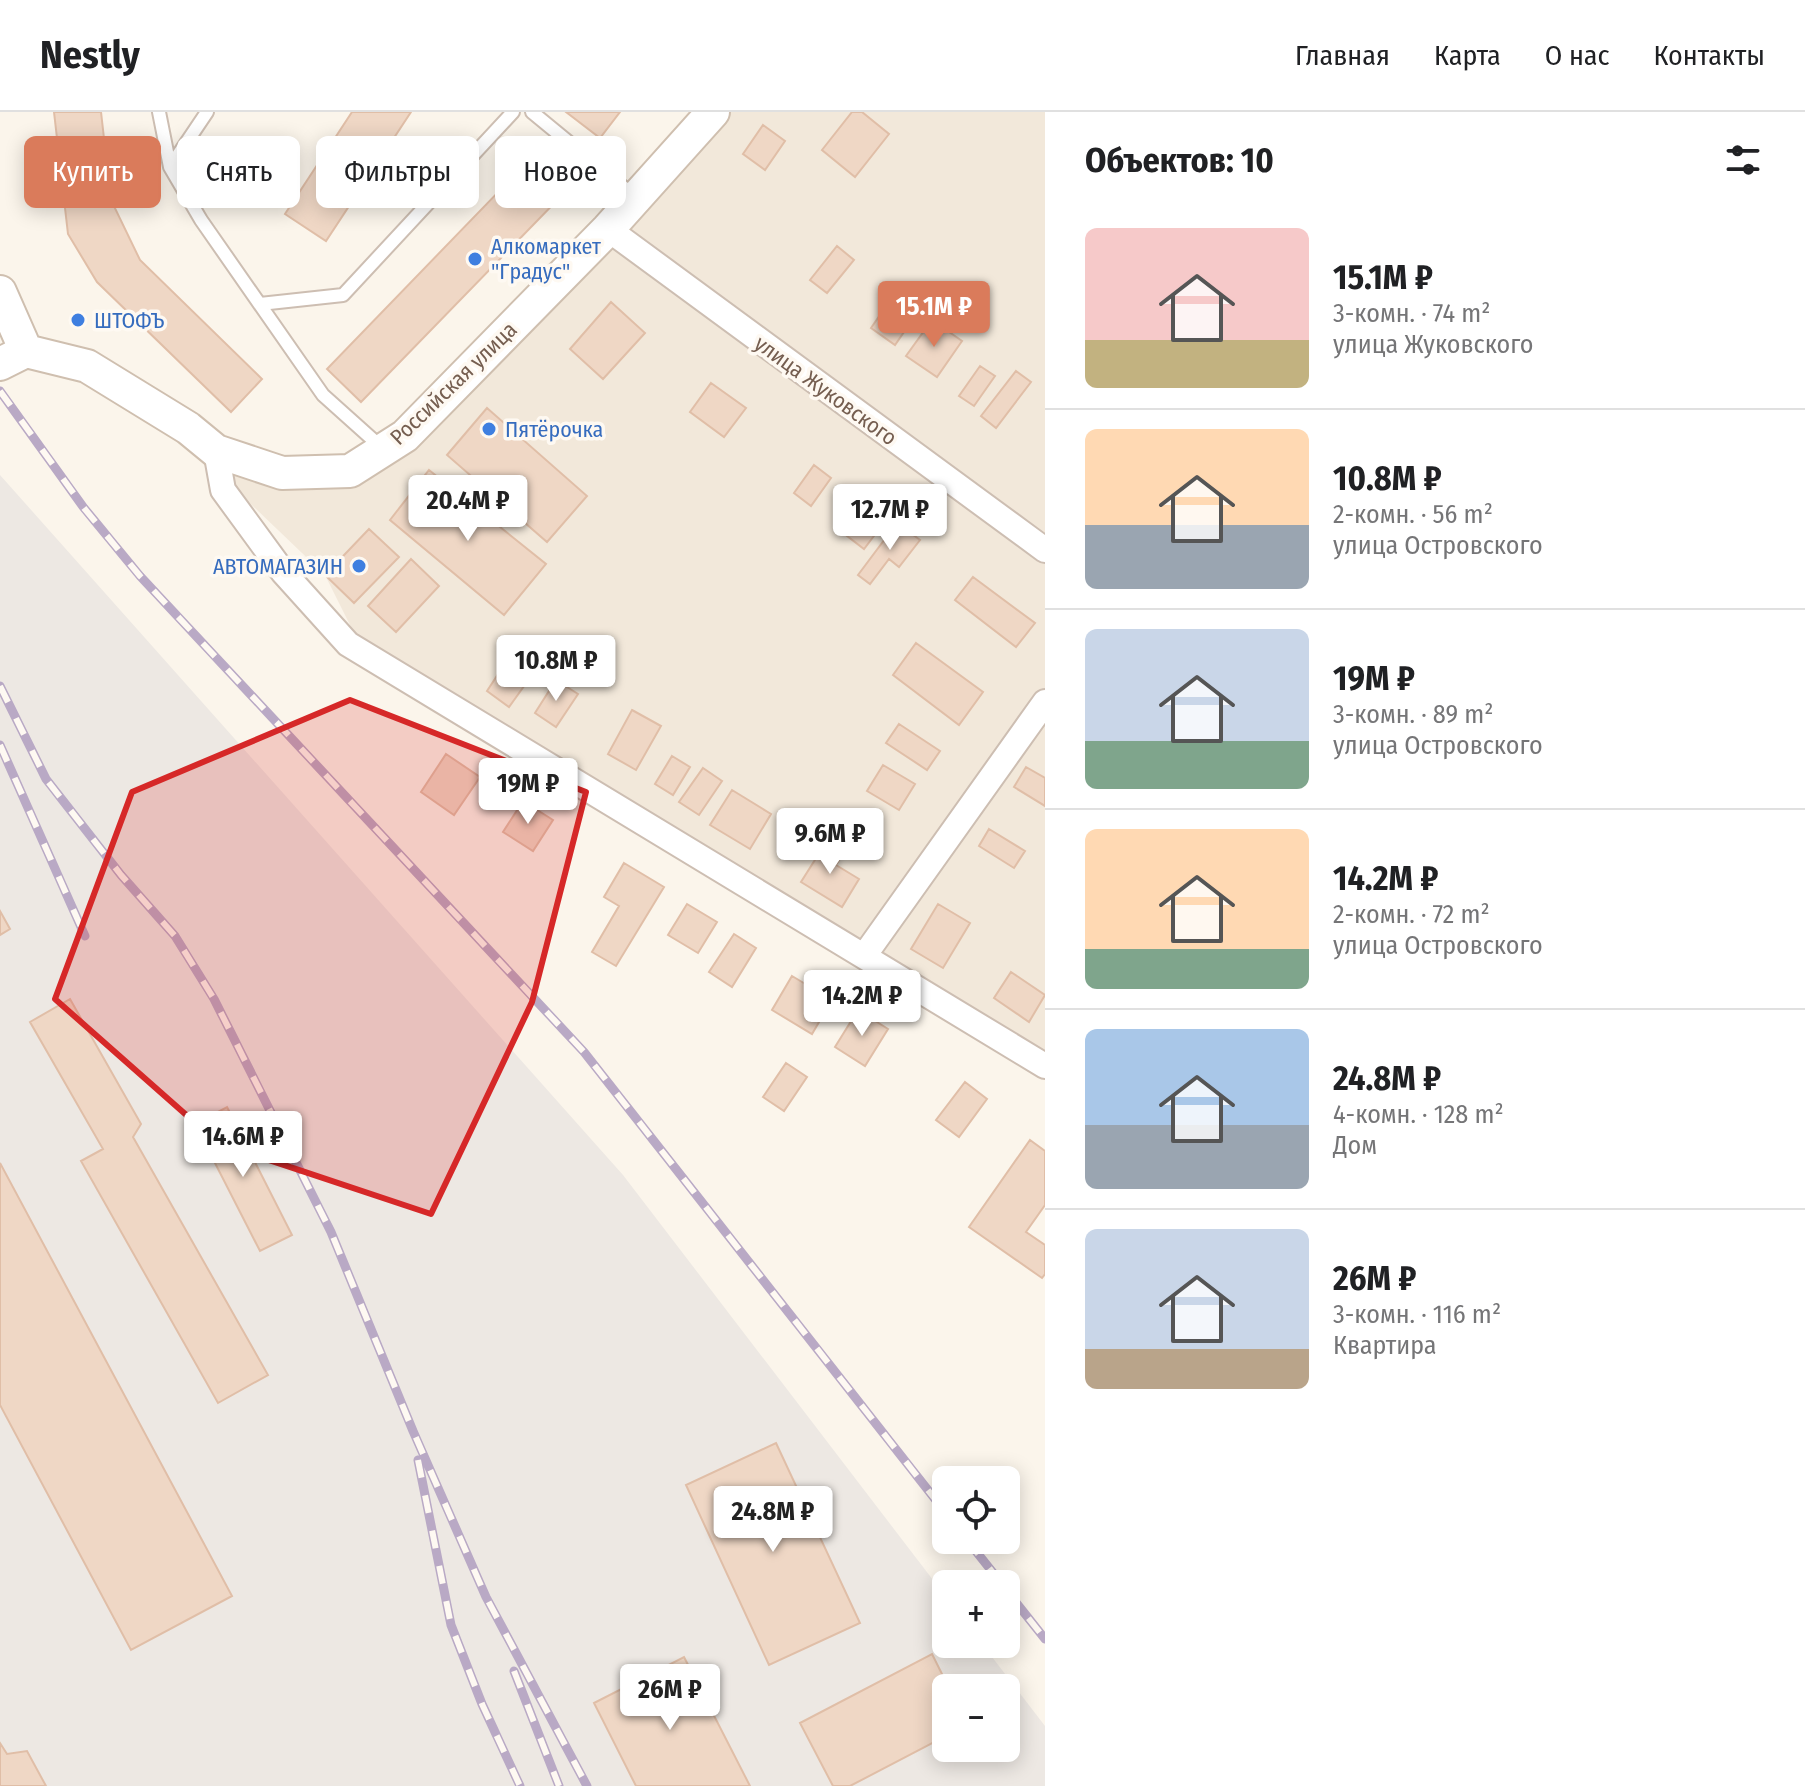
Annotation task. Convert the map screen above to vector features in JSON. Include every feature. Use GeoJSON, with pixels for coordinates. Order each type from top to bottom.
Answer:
{"type":"FeatureCollection","features":[{"type":"Feature","properties":{"kind":"main road","name":"Российская улица"},"geometry":{"type":"LineString","coordinates":[[13,358],[87,366],[188,428],[216,451],[282,473],[350,471],[405,436],[608,229],[713,112]]}},
{"type":"Feature","properties":{"kind":"main road"},"geometry":{"type":"LineString","coordinates":[[0,292],[13,358]]}},
{"type":"Feature","properties":{"kind":"street","name":"улица Жуковского"},"geometry":{"type":"LineString","coordinates":[[608,229],[1045,550]]}},
{"type":"Feature","properties":{"kind":"street"},"geometry":{"type":"LineString","coordinates":[[216,451],[223,490],[283,572],[348,644],[1045,1066]]}},
{"type":"Feature","properties":{"kind":"street"},"geometry":{"type":"LineString","coordinates":[[864,956],[1045,702]]}},
{"type":"Feature","properties":{"kind":"lane"},"geometry":{"type":"LineString","coordinates":[[159,112],[170,167],[201,220],[323,395],[383,449]]}},
{"type":"Feature","properties":{"kind":"lane"},"geometry":{"type":"LineString","coordinates":[[170,167],[207,112]]}},
{"type":"Feature","properties":{"kind":"lane"},"geometry":{"type":"LineString","coordinates":[[260,304],[343,295],[513,112]]}},
{"type":"Feature","properties":{"kind":"lane"},"geometry":{"type":"LineString","coordinates":[[532,112],[636,198]]}},
{"type":"Feature","properties":{"kind":"highlighted area"},"geometry":{"type":"Polygon","coordinates":[[[350,700],[586,792],[532,1002],[431,1214],[218,1143],[55,999],[132,792],[350,700]]]}},
{"type":"Feature","properties":{"kind":"shaded area"},"geometry":{"type":"Polygon","coordinates":[[[725,112],[1045,112],[1045,540],[619,228],[725,112]]]}},
{"type":"Feature","properties":{"kind":"shaded area"},"geometry":{"type":"Polygon","coordinates":[[[609,238],[1045,561],[1045,691],[861,945],[355,635],[325,575],[232,486],[224,460],[352,479],[609,238]]]}},
{"type":"Feature","properties":{"kind":"shaded area"},"geometry":{"type":"Polygon","coordinates":[[[0,475],[623,1175],[932,1579],[932,1658],[993,1658],[1005,1674],[932,1674],[932,1762],[1020,1762],[1020,1693],[1045,1726],[1045,1786],[0,1786],[0,475]]]}},
{"type":"Feature","properties":{"kind":"shaded area"},"geometry":{"type":"Polygon","coordinates":[[[1045,709],[1045,1059],[873,955],[1045,709]]]}},
{"type":"Feature","properties":{"kind":"building"},"geometry":{"type":"Polygon","coordinates":[[[54,112],[101,112],[104,136],[57,136],[54,112]]]}},
{"type":"Feature","properties":{"kind":"building"},"geometry":{"type":"Polygon","coordinates":[[[352,112],[411,112],[395,136],[336,136],[352,112]]]}},
{"type":"Feature","properties":{"kind":"building"},"geometry":{"type":"Polygon","coordinates":[[[566,112],[620,112],[602,136],[566,112]]]}},
{"type":"Feature","properties":{"kind":"building"},"geometry":{"type":"Polygon","coordinates":[[[852,112],[862,112],[889,134],[855,177],[822,150],[852,112]]]}},
{"type":"Feature","properties":{"kind":"building"},"geometry":{"type":"Polygon","coordinates":[[[763,125],[785,141],[765,170],[743,154],[763,125]]]}},
{"type":"Feature","properties":{"kind":"building"},"geometry":{"type":"Polygon","coordinates":[[[316,167],[316,208],[348,208],[326,241],[285,214],[289,208],[300,208],[300,191],[316,167]]]}},
{"type":"Feature","properties":{"kind":"building"},"geometry":{"type":"Polygon","coordinates":[[[495,195],[495,208],[550,208],[361,402],[327,369],[495,195]]]}},
{"type":"Feature","properties":{"kind":"building"},"geometry":{"type":"Polygon","coordinates":[[[65,208],[115,208],[140,260],[262,379],[231,412],[97,282],[68,234],[65,208]]]}},
{"type":"Feature","properties":{"kind":"building"},"geometry":{"type":"Polygon","coordinates":[[[837,246],[854,260],[827,293],[810,280],[837,246]]]}},
{"type":"Feature","properties":{"kind":"building"},"geometry":{"type":"Polygon","coordinates":[[[900,286],[924,303],[895,345],[871,328],[900,286]]]}},
{"type":"Feature","properties":{"kind":"building"},"geometry":{"type":"Polygon","coordinates":[[[611,302],[645,333],[603,379],[570,349],[611,302]]]}},
{"type":"Feature","properties":{"kind":"building"},"geometry":{"type":"Polygon","coordinates":[[[932,320],[962,341],[937,377],[906,356],[932,320]]]}},
{"type":"Feature","properties":{"kind":"building"},"geometry":{"type":"Polygon","coordinates":[[[980,366],[995,376],[974,406],[959,396],[980,366]]]}},
{"type":"Feature","properties":{"kind":"building"},"geometry":{"type":"Polygon","coordinates":[[[1016,371],[1031,382],[996,428],[981,416],[1016,371]]]}},
{"type":"Feature","properties":{"kind":"building"},"geometry":{"type":"Polygon","coordinates":[[[711,383],[746,408],[724,437],[690,412],[711,383]]]}},
{"type":"Feature","properties":{"kind":"building"},"geometry":{"type":"Polygon","coordinates":[[[487,408],[587,496],[547,542],[447,455],[487,408]]]}},
{"type":"Feature","properties":{"kind":"building"},"geometry":{"type":"Polygon","coordinates":[[[814,465],[831,478],[811,506],[794,493],[814,465]]]}},
{"type":"Feature","properties":{"kind":"building"},"geometry":{"type":"Polygon","coordinates":[[[429,470],[546,564],[504,615],[390,520],[429,470]]]}},
{"type":"Feature","properties":{"kind":"building"},"geometry":{"type":"Polygon","coordinates":[[[864,496],[889,516],[864,549],[838,529],[864,496]]]}},
{"type":"Feature","properties":{"kind":"building"},"geometry":{"type":"Polygon","coordinates":[[[897,523],[920,540],[899,567],[889,559],[870,584],[858,575],[897,523]]]}},
{"type":"Feature","properties":{"kind":"building"},"geometry":{"type":"Polygon","coordinates":[[[369,529],[399,557],[354,603],[325,575],[369,529]]]}},
{"type":"Feature","properties":{"kind":"building"},"geometry":{"type":"Polygon","coordinates":[[[411,559],[439,586],[396,632],[368,606],[411,559]]]}},
{"type":"Feature","properties":{"kind":"building"},"geometry":{"type":"Polygon","coordinates":[[[973,577],[1035,623],[1016,647],[955,600],[973,577]]]}},
{"type":"Feature","properties":{"kind":"building"},"geometry":{"type":"Polygon","coordinates":[[[916,643],[983,692],[959,725],[893,675],[916,643]]]}},
{"type":"Feature","properties":{"kind":"building"},"geometry":{"type":"Polygon","coordinates":[[[508,659],[532,675],[509,707],[487,691],[508,659]]]}},
{"type":"Feature","properties":{"kind":"building"},"geometry":{"type":"Polygon","coordinates":[[[556,680],[578,694],[556,727],[535,713],[556,680]]]}},
{"type":"Feature","properties":{"kind":"building"},"geometry":{"type":"Polygon","coordinates":[[[632,710],[661,726],[636,770],[608,754],[632,710]]]}},
{"type":"Feature","properties":{"kind":"building"},"geometry":{"type":"Polygon","coordinates":[[[899,724],[940,751],[927,770],[886,743],[899,724]]]}},
{"type":"Feature","properties":{"kind":"building"},"geometry":{"type":"Polygon","coordinates":[[[446,754],[480,777],[454,815],[421,792],[446,754]]]}},
{"type":"Feature","properties":{"kind":"building"},"geometry":{"type":"Polygon","coordinates":[[[672,756],[690,767],[673,795],[655,784],[672,756]]]}},
{"type":"Feature","properties":{"kind":"building"},"geometry":{"type":"Polygon","coordinates":[[[883,765],[915,784],[899,810],[867,791],[883,765]]]}},
{"type":"Feature","properties":{"kind":"building"},"geometry":{"type":"Polygon","coordinates":[[[1026,767],[1045,778],[1045,806],[1014,787],[1026,767]]]}},
{"type":"Feature","properties":{"kind":"building"},"geometry":{"type":"Polygon","coordinates":[[[703,768],[722,781],[699,815],[679,802],[703,768]]]}},
{"type":"Feature","properties":{"kind":"building"},"geometry":{"type":"Polygon","coordinates":[[[732,790],[771,814],[750,849],[710,825],[732,790]]]}},
{"type":"Feature","properties":{"kind":"building"},"geometry":{"type":"Polygon","coordinates":[[[523,801],[553,820],[533,851],[503,832],[523,801]]]}},
{"type":"Feature","properties":{"kind":"building"},"geometry":{"type":"Polygon","coordinates":[[[989,829],[1025,851],[1014,868],[979,846],[989,829]]]}},
{"type":"Feature","properties":{"kind":"building"},"geometry":{"type":"Polygon","coordinates":[[[827,841],[844,852],[836,865],[859,879],[842,907],[801,882],[827,841]]]}},
{"type":"Feature","properties":{"kind":"building"},"geometry":{"type":"Polygon","coordinates":[[[624,863],[664,887],[616,966],[592,952],[619,906],[604,897],[624,863]]]}},
{"type":"Feature","properties":{"kind":"building"},"geometry":{"type":"Polygon","coordinates":[[[687,904],[717,922],[698,953],[668,935],[687,904]]]}},
{"type":"Feature","properties":{"kind":"building"},"geometry":{"type":"Polygon","coordinates":[[[938,904],[970,923],[943,968],[911,949],[938,904]]]}},
{"type":"Feature","properties":{"kind":"building"},"geometry":{"type":"Polygon","coordinates":[[[0,911],[10,929],[0,935],[0,911]]]}},
{"type":"Feature","properties":{"kind":"building"},"geometry":{"type":"Polygon","coordinates":[[[734,934],[756,948],[732,987],[709,972],[734,934]]]}},
{"type":"Feature","properties":{"kind":"building"},"geometry":{"type":"Polygon","coordinates":[[[1011,972],[1045,995],[1029,1022],[994,998],[1011,972]]]}},
{"type":"Feature","properties":{"kind":"building"},"geometry":{"type":"Polygon","coordinates":[[[792,976],[832,1000],[812,1034],[772,1010],[792,976]]]}},
{"type":"Feature","properties":{"kind":"building"},"geometry":{"type":"Polygon","coordinates":[[[70,999],[141,1124],[133,1137],[268,1375],[218,1403],[81,1161],[103,1149],[30,1022],[70,999]]]}},
{"type":"Feature","properties":{"kind":"building"},"geometry":{"type":"Polygon","coordinates":[[[858,1010],[888,1029],[865,1066],[835,1047],[858,1010]]]}},
{"type":"Feature","properties":{"kind":"building"},"geometry":{"type":"Polygon","coordinates":[[[786,1063],[807,1077],[784,1111],[763,1097],[786,1063]]]}},
{"type":"Feature","properties":{"kind":"building"},"geometry":{"type":"Polygon","coordinates":[[[965,1082],[987,1099],[959,1137],[936,1120],[965,1082]]]}},
{"type":"Feature","properties":{"kind":"building"},"geometry":{"type":"Polygon","coordinates":[[[227,1107],[292,1235],[260,1251],[195,1124],[227,1107]]]}},
{"type":"Feature","properties":{"kind":"building"},"geometry":{"type":"Polygon","coordinates":[[[1030,1140],[1045,1151],[1045,1205],[1026,1232],[1045,1245],[1045,1274],[1042,1278],[969,1227],[1030,1140]]]}},
{"type":"Feature","properties":{"kind":"building"},"geometry":{"type":"Polygon","coordinates":[[[0,1163],[232,1596],[131,1650],[0,1405],[0,1163]]]}},
{"type":"Feature","properties":{"kind":"building"},"geometry":{"type":"Polygon","coordinates":[[[776,1443],[860,1623],[769,1665],[686,1485],[776,1443]]]}},
{"type":"Feature","properties":{"kind":"building"},"geometry":{"type":"Polygon","coordinates":[[[932,1654],[942,1674],[932,1674],[932,1743],[850,1786],[833,1786],[800,1723],[932,1654]]]}},
{"type":"Feature","properties":{"kind":"building"},"geometry":{"type":"Polygon","coordinates":[[[684,1657],[750,1786],[636,1786],[594,1703],[684,1657]]]}},
{"type":"Feature","properties":{"kind":"building"},"geometry":{"type":"Polygon","coordinates":[[[0,1743],[7,1754],[27,1751],[46,1786],[0,1786],[0,1743]]]}},
{"type":"Feature","properties":{"kind":"railway"},"geometry":{"type":"LineString","coordinates":[[0,391],[84,508],[140,576],[584,1052],[932,1495]]}},
{"type":"Feature","properties":{"kind":"railway"},"geometry":{"type":"LineString","coordinates":[[0,686],[46,779],[121,875],[175,936],[214,999],[331,1232],[486,1597],[587,1786]]}},
{"type":"Feature","properties":{"kind":"railway"},"geometry":{"type":"LineString","coordinates":[[0,745],[85,936]]}},
{"type":"Feature","properties":{"kind":"railway"},"geometry":{"type":"LineString","coordinates":[[418,1460],[451,1625],[482,1704],[520,1786]]}},
{"type":"Feature","properties":{"kind":"railway"},"geometry":{"type":"LineString","coordinates":[[978,1554],[991,1570]]}},
{"type":"Feature","properties":{"kind":"railway"},"geometry":{"type":"LineString","coordinates":[[1020,1608],[1045,1639]]}},
{"type":"Feature","properties":{"kind":"railway"},"geometry":{"type":"LineString","coordinates":[[514,1671],[559,1786]]}},
{"type":"Feature","properties":{"kind":"place","name":"Алкомаркет \"Градус\""},"geometry":{"type":"Point","coordinates":[475,259]}},
{"type":"Feature","properties":{"kind":"place","name":"ШТОФЪ"},"geometry":{"type":"Point","coordinates":[78,320]}},
{"type":"Feature","properties":{"kind":"place","name":"Пятёрочка"},"geometry":{"type":"Point","coordinates":[489,429]}},
{"type":"Feature","properties":{"kind":"place","name":"АВТОМАГАЗИН"},"geometry":{"type":"Point","coordinates":[359,566]}}]}
